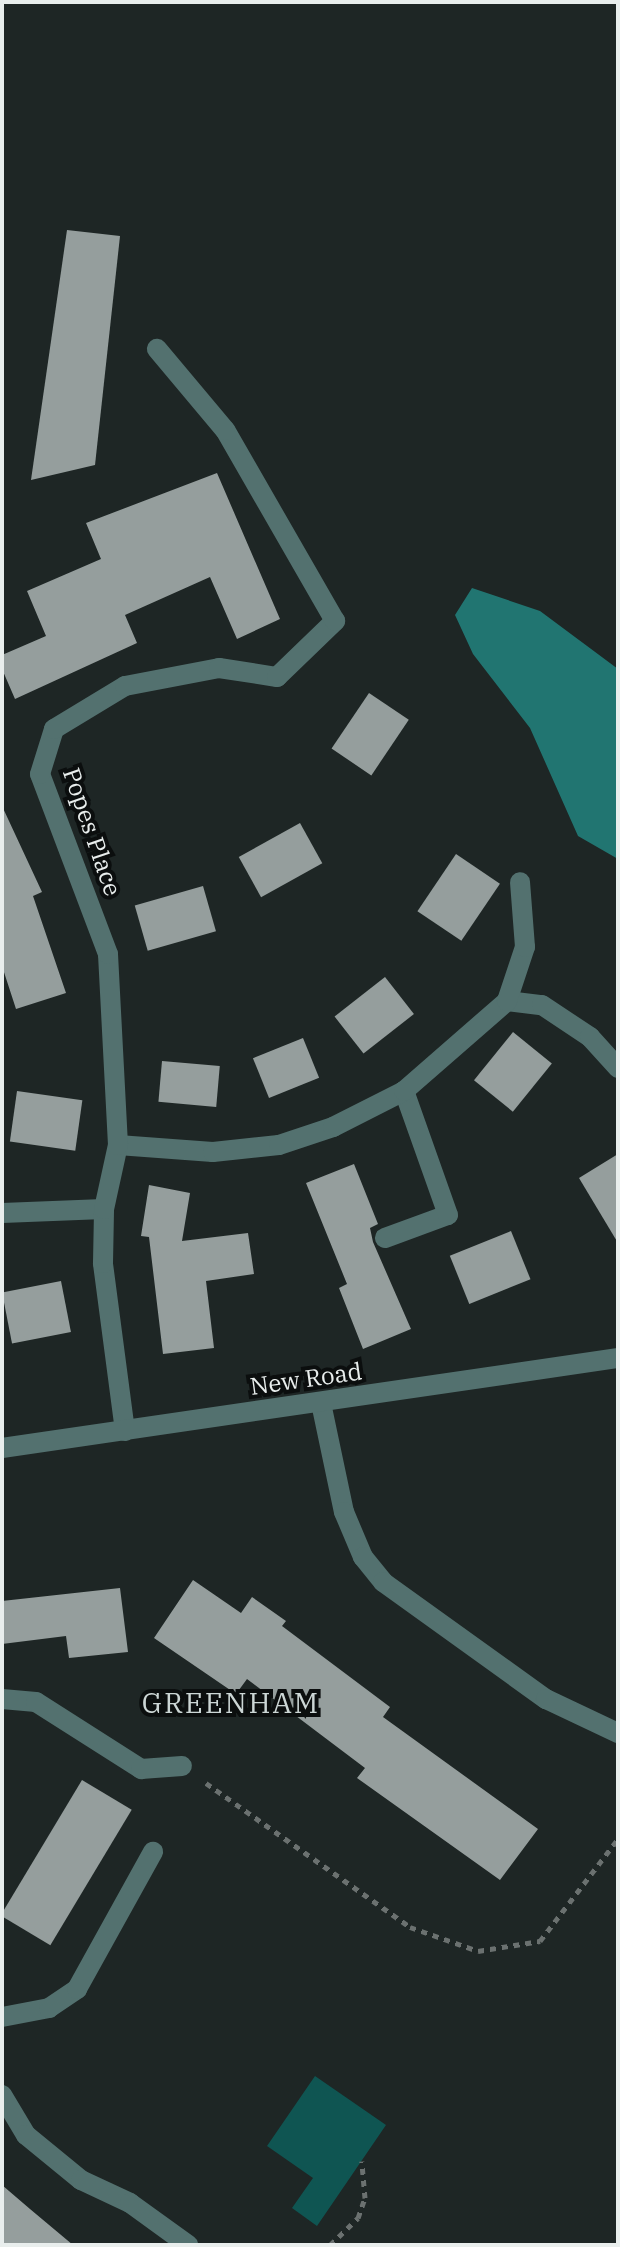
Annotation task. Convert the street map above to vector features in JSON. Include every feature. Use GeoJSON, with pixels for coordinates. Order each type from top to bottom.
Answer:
{"type":"FeatureCollection","features":[{"type":"Feature","properties":{"kind":"street","name":"Popes Place"},"geometry":{"type":"LineString","coordinates":[[125,1431],[103,1263],[104,1209],[118,1145],[108,954],[40,774],[54,729],[125,686],[219,668],[277,677],[335,621],[225,430],[157,349]]}},
{"type":"Feature","properties":{"kind":"street"},"geometry":{"type":"LineString","coordinates":[[118,1145],[213,1152],[279,1145],[333,1127],[404,1091],[507,1001],[525,947],[520,882]]}},
{"type":"Feature","properties":{"kind":"street"},"geometry":{"type":"LineString","coordinates":[[507,1001],[542,1005],[590,1037],[618,1068]]}},
{"type":"Feature","properties":{"kind":"street"},"geometry":{"type":"LineString","coordinates":[[385,1238],[448,1215],[404,1091]]}},
{"type":"Feature","properties":{"kind":"street"},"geometry":{"type":"LineString","coordinates":[[2,1213],[104,1209]]}},
{"type":"Feature","properties":{"kind":"street","name":"New Road"},"geometry":{"type":"LineString","coordinates":[[2,1448],[618,1358]]}},
{"type":"Feature","properties":{"kind":"street"},"geometry":{"type":"LineString","coordinates":[[321,1403],[344,1512],[363,1557],[383,1582],[546,1699],[618,1733]]}},
{"type":"Feature","properties":{"kind":"street"},"geometry":{"type":"LineString","coordinates":[[2,1699],[36,1702],[141,1769],[182,1766]]}},
{"type":"Feature","properties":{"kind":"street"},"geometry":{"type":"LineString","coordinates":[[2,2017],[49,2008],[77,1989],[153,1852]]}},
{"type":"Feature","properties":{"kind":"street"},"geometry":{"type":"LineString","coordinates":[[2,2095],[26,2135],[81,2180],[130,2203],[188,2245]]}},
{"type":"Feature","properties":{"kind":"path"},"geometry":{"type":"LineString","coordinates":[[182,1766],[410,1927],[478,1951],[540,1941],[618,1839]]}},
{"type":"Feature","properties":{"kind":"path"},"geometry":{"type":"LineString","coordinates":[[330,2245],[358,2218],[365,2198],[362,2161]]}},
{"type":"Feature","properties":{"kind":"shaded area"},"geometry":{"type":"Polygon","coordinates":[[[472,588],[540,611],[618,669],[618,859],[578,836],[530,728],[473,654],[455,615],[472,588]]]}},
{"type":"Feature","properties":{"kind":"shaded area"},"geometry":{"type":"Polygon","coordinates":[[[315,2076],[386,2125],[317,2226],[292,2208],[313,2178],[267,2146],[315,2076]]]}},
{"type":"Feature","properties":{"kind":"building"},"geometry":{"type":"Polygon","coordinates":[[[67,230],[120,236],[95,465],[31,480],[67,230]]]}},
{"type":"Feature","properties":{"kind":"building"},"geometry":{"type":"Polygon","coordinates":[[[217,473],[280,619],[237,639],[210,577],[125,615],[137,643],[15,699],[2,669],[2,655],[46,636],[27,591],[101,559],[86,523],[217,473]]]}},
{"type":"Feature","properties":{"kind":"building"},"geometry":{"type":"Polygon","coordinates":[[[369,693],[409,720],[371,775],[332,749],[369,693]]]}},
{"type":"Feature","properties":{"kind":"building"},"geometry":{"type":"Polygon","coordinates":[[[2,806],[42,892],[33,896],[66,993],[16,1009],[2,966],[2,806]]]}},
{"type":"Feature","properties":{"kind":"building"},"geometry":{"type":"Polygon","coordinates":[[[300,823],[322,863],[261,897],[239,857],[300,823]]]}},
{"type":"Feature","properties":{"kind":"building"},"geometry":{"type":"Polygon","coordinates":[[[456,854],[500,884],[461,941],[417,911],[456,854]]]}},
{"type":"Feature","properties":{"kind":"building"},"geometry":{"type":"Polygon","coordinates":[[[203,886],[216,931],[148,951],[135,906],[203,886]]]}},
{"type":"Feature","properties":{"kind":"building"},"geometry":{"type":"Polygon","coordinates":[[[385,977],[414,1014],[364,1053],[335,1016],[385,977]]]}},
{"type":"Feature","properties":{"kind":"building"},"geometry":{"type":"Polygon","coordinates":[[[513,1032],[552,1063],[513,1112],[474,1080],[513,1032]]]}},
{"type":"Feature","properties":{"kind":"building"},"geometry":{"type":"Polygon","coordinates":[[[303,1038],[319,1078],[269,1098],[253,1058],[303,1038]]]}},
{"type":"Feature","properties":{"kind":"building"},"geometry":{"type":"Polygon","coordinates":[[[162,1061],[220,1066],[216,1107],[158,1102],[162,1061]]]}},
{"type":"Feature","properties":{"kind":"building"},"geometry":{"type":"Polygon","coordinates":[[[17,1091],[82,1100],[75,1151],[10,1142],[17,1091]]]}},
{"type":"Feature","properties":{"kind":"building"},"geometry":{"type":"Polygon","coordinates":[[[618,1154],[618,1243],[579,1178],[618,1154]]]}},
{"type":"Feature","properties":{"kind":"building"},"geometry":{"type":"Polygon","coordinates":[[[354,1164],[378,1224],[370,1228],[373,1242],[411,1329],[363,1349],[339,1288],[347,1284],[306,1183],[354,1164]]]}},
{"type":"Feature","properties":{"kind":"building"},"geometry":{"type":"Polygon","coordinates":[[[149,1185],[190,1193],[182,1241],[248,1233],[254,1274],[206,1281],[214,1348],[163,1354],[149,1237],[141,1236],[149,1185]]]}},
{"type":"Feature","properties":{"kind":"building"},"geometry":{"type":"Polygon","coordinates":[[[511,1231],[530,1279],[469,1304],[450,1256],[511,1231]]]}},
{"type":"Feature","properties":{"kind":"building"},"geometry":{"type":"Polygon","coordinates":[[[61,1281],[71,1332],[12,1343],[2,1292],[61,1281]]]}},
{"type":"Feature","properties":{"kind":"building"},"geometry":{"type":"Polygon","coordinates":[[[193,1580],[241,1613],[252,1597],[286,1621],[282,1626],[390,1707],[383,1717],[538,1829],[500,1880],[357,1778],[365,1768],[247,1679],[236,1694],[154,1638],[193,1580]]]}},
{"type":"Feature","properties":{"kind":"building"},"geometry":{"type":"Polygon","coordinates":[[[120,1588],[128,1652],[69,1658],[66,1636],[2,1644],[2,1601],[120,1588]]]}},
{"type":"Feature","properties":{"kind":"building"},"geometry":{"type":"Polygon","coordinates":[[[82,1780],[132,1810],[50,1945],[2,1916],[2,1913],[82,1780]]]}},
{"type":"Feature","properties":{"kind":"building"},"geometry":{"type":"Polygon","coordinates":[[[2,2185],[30,2209],[73,2245],[2,2245],[2,2185]]]}},
{"type":"Feature","properties":{"kind":"district","name":"GREENHAM"},"geometry":{"type":"Point","coordinates":[231,1703]}}]}
